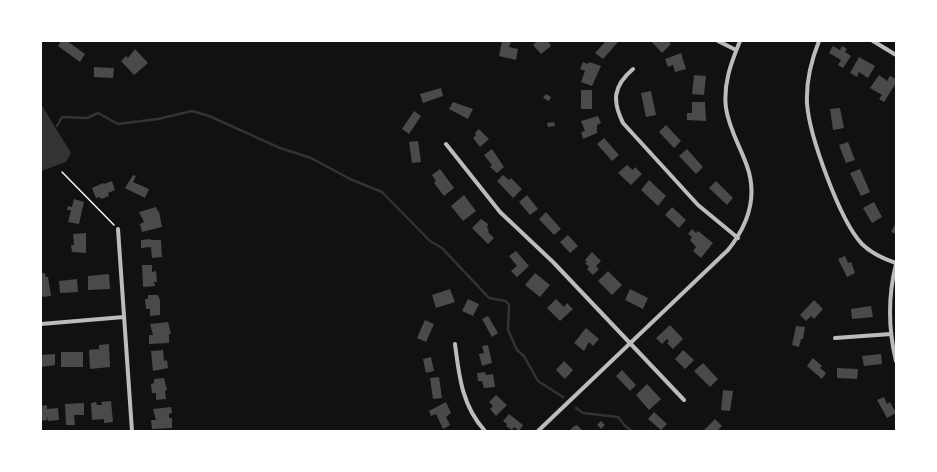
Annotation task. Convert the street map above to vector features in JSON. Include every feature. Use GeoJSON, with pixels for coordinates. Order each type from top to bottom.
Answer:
{"type":"FeatureCollection","features":[{"type":"Feature","properties":{"kind":"street"},"geometry":{"type":"LineString","coordinates":[[718,41],[736,50]]}},
{"type":"Feature","properties":{"kind":"street"},"geometry":{"type":"LineString","coordinates":[[538,431],[728,250],[738,238],[747,219],[752,198],[747,166],[732,131],[726,110],[726,81],[740,41]]}},
{"type":"Feature","properties":{"kind":"street"},"geometry":{"type":"LineString","coordinates":[[819,41],[810,67],[807,91],[809,117],[818,150],[842,209],[857,238],[876,255],[896,263],[890,292],[891,334],[896,361]]}},
{"type":"Feature","properties":{"kind":"street"},"geometry":{"type":"LineString","coordinates":[[873,41],[896,55]]}},
{"type":"Feature","properties":{"kind":"street"},"geometry":{"type":"LineString","coordinates":[[633,69],[624,77],[617,90],[616,107],[622,123],[698,205],[738,238]]}},
{"type":"Feature","properties":{"kind":"street"},"geometry":{"type":"LineString","coordinates":[[446,144],[500,212],[553,262],[684,400]]}},
{"type":"Feature","properties":{"kind":"street"},"geometry":{"type":"LineString","coordinates":[[118,229],[132,431]]}},
{"type":"Feature","properties":{"kind":"street"},"geometry":{"type":"LineString","coordinates":[[41,324],[124,317]]}},
{"type":"Feature","properties":{"kind":"street"},"geometry":{"type":"LineString","coordinates":[[836,338],[891,334]]}},
{"type":"Feature","properties":{"kind":"street"},"geometry":{"type":"LineString","coordinates":[[455,344],[460,383],[464,398],[475,419],[485,431]]}},
{"type":"Feature","properties":{"kind":"path"},"geometry":{"type":"LineString","coordinates":[[62,172],[118,229]]}},
{"type":"Feature","properties":{"kind":"shaded area"},"geometry":{"type":"Polygon","coordinates":[[[41,104],[71,153],[66,162],[41,171],[41,104]]]}},
{"type":"Feature","properties":{"kind":"building"},"geometry":{"type":"Polygon","coordinates":[[[61,41],[67,41],[85,54],[80,62],[58,46],[61,41]]]}},
{"type":"Feature","properties":{"kind":"building"},"geometry":{"type":"Polygon","coordinates":[[[502,41],[511,42],[509,47],[518,49],[516,60],[499,56],[502,41]]]}},
{"type":"Feature","properties":{"kind":"building"},"geometry":{"type":"Polygon","coordinates":[[[537,41],[548,41],[551,46],[541,54],[533,45],[537,41]]]}},
{"type":"Feature","properties":{"kind":"building"},"geometry":{"type":"Polygon","coordinates":[[[606,41],[618,42],[603,59],[595,53],[606,41]]]}},
{"type":"Feature","properties":{"kind":"building"},"geometry":{"type":"Polygon","coordinates":[[[651,41],[668,41],[671,44],[662,53],[651,41]]]}},
{"type":"Feature","properties":{"kind":"building"},"geometry":{"type":"Polygon","coordinates":[[[833,46],[840,50],[842,46],[847,49],[845,52],[851,56],[843,68],[838,65],[841,60],[829,53],[833,46]]]}},
{"type":"Feature","properties":{"kind":"building"},"geometry":{"type":"Polygon","coordinates":[[[135,49],[148,63],[134,75],[121,61],[126,56],[128,58],[135,49]]]}},
{"type":"Feature","properties":{"kind":"building"},"geometry":{"type":"Polygon","coordinates":[[[681,53],[686,69],[675,72],[673,65],[668,67],[665,59],[681,53]]]}},
{"type":"Feature","properties":{"kind":"building"},"geometry":{"type":"Polygon","coordinates":[[[859,57],[875,66],[868,78],[859,72],[857,77],[850,73],[859,57]]]}},
{"type":"Feature","properties":{"kind":"building"},"geometry":{"type":"Polygon","coordinates":[[[583,62],[588,64],[589,62],[601,66],[592,86],[581,82],[585,71],[580,69],[583,62]]]}},
{"type":"Feature","properties":{"kind":"building"},"geometry":{"type":"Polygon","coordinates":[[[94,67],[114,68],[113,78],[94,77],[94,67]]]}},
{"type":"Feature","properties":{"kind":"building"},"geometry":{"type":"Polygon","coordinates":[[[694,75],[706,76],[704,95],[692,94],[694,75]]]}},
{"type":"Feature","properties":{"kind":"building"},"geometry":{"type":"Polygon","coordinates":[[[879,75],[886,80],[886,82],[890,76],[896,79],[896,83],[884,102],[879,99],[882,95],[870,88],[879,75]]]}},
{"type":"Feature","properties":{"kind":"building"},"geometry":{"type":"Polygon","coordinates":[[[441,88],[443,96],[423,103],[420,94],[441,88]]]}},
{"type":"Feature","properties":{"kind":"building"},"geometry":{"type":"Polygon","coordinates":[[[581,90],[592,90],[592,109],[581,109],[581,90]]]}},
{"type":"Feature","properties":{"kind":"building"},"geometry":{"type":"Polygon","coordinates":[[[651,91],[656,115],[646,117],[641,93],[651,91]]]}},
{"type":"Feature","properties":{"kind":"building"},"geometry":{"type":"Polygon","coordinates":[[[546,94],[551,97],[549,101],[543,98],[546,94]]]}},
{"type":"Feature","properties":{"kind":"building"},"geometry":{"type":"Polygon","coordinates":[[[453,102],[473,109],[468,119],[449,109],[453,102]]]}},
{"type":"Feature","properties":{"kind":"building"},"geometry":{"type":"Polygon","coordinates":[[[692,102],[705,102],[706,121],[687,120],[687,113],[692,113],[692,102]]]}},
{"type":"Feature","properties":{"kind":"building"},"geometry":{"type":"Polygon","coordinates":[[[840,108],[844,128],[833,130],[830,109],[840,108]]]}},
{"type":"Feature","properties":{"kind":"building"},"geometry":{"type":"Polygon","coordinates":[[[414,111],[421,116],[409,134],[402,129],[414,111]]]}},
{"type":"Feature","properties":{"kind":"building"},"geometry":{"type":"Polygon","coordinates":[[[598,116],[601,123],[597,125],[597,133],[583,139],[581,132],[585,131],[581,121],[598,116]]]}},
{"type":"Feature","properties":{"kind":"building"},"geometry":{"type":"Polygon","coordinates":[[[554,122],[555,126],[548,127],[547,123],[554,122]]]}},
{"type":"Feature","properties":{"kind":"building"},"geometry":{"type":"Polygon","coordinates":[[[666,125],[681,141],[674,148],[659,132],[666,125]]]}},
{"type":"Feature","properties":{"kind":"building"},"geometry":{"type":"Polygon","coordinates":[[[479,129],[489,139],[480,147],[473,138],[479,129]]]}},
{"type":"Feature","properties":{"kind":"building"},"geometry":{"type":"Polygon","coordinates":[[[604,138],[619,155],[612,161],[597,144],[604,138]]]}},
{"type":"Feature","properties":{"kind":"building"},"geometry":{"type":"Polygon","coordinates":[[[418,141],[421,162],[412,163],[409,142],[418,141]]]}},
{"type":"Feature","properties":{"kind":"building"},"geometry":{"type":"Polygon","coordinates":[[[848,142],[855,160],[846,163],[839,145],[848,142]]]}},
{"type":"Feature","properties":{"kind":"building"},"geometry":{"type":"Polygon","coordinates":[[[492,149],[504,167],[497,173],[490,167],[492,165],[484,155],[492,149]]]}},
{"type":"Feature","properties":{"kind":"building"},"geometry":{"type":"Polygon","coordinates":[[[687,149],[703,167],[696,174],[679,156],[687,149]]]}},
{"type":"Feature","properties":{"kind":"building"},"geometry":{"type":"Polygon","coordinates":[[[627,165],[633,170],[635,167],[642,174],[631,185],[618,173],[627,165]]]}},
{"type":"Feature","properties":{"kind":"building"},"geometry":{"type":"Polygon","coordinates":[[[440,169],[454,188],[444,196],[434,183],[436,181],[432,175],[440,169]]]}},
{"type":"Feature","properties":{"kind":"building"},"geometry":{"type":"Polygon","coordinates":[[[860,169],[870,192],[861,196],[850,173],[860,169]]]}},
{"type":"Feature","properties":{"kind":"building"},"geometry":{"type":"Polygon","coordinates":[[[133,175],[136,176],[133,182],[149,189],[145,198],[125,188],[133,175]]]}},
{"type":"Feature","properties":{"kind":"building"},"geometry":{"type":"Polygon","coordinates":[[[503,175],[509,180],[511,178],[522,189],[513,198],[497,181],[503,175]]]}},
{"type":"Feature","properties":{"kind":"building"},"geometry":{"type":"Polygon","coordinates":[[[649,180],[666,196],[658,206],[641,190],[649,180]]]}},
{"type":"Feature","properties":{"kind":"building"},"geometry":{"type":"Polygon","coordinates":[[[112,181],[115,190],[108,193],[109,196],[101,199],[100,197],[96,198],[92,188],[112,181]]]}},
{"type":"Feature","properties":{"kind":"building"},"geometry":{"type":"Polygon","coordinates":[[[716,181],[733,198],[727,205],[709,188],[716,181]]]}},
{"type":"Feature","properties":{"kind":"building"},"geometry":{"type":"Polygon","coordinates":[[[464,195],[476,211],[463,221],[451,206],[464,195]]]}},
{"type":"Feature","properties":{"kind":"building"},"geometry":{"type":"Polygon","coordinates":[[[527,195],[538,209],[530,215],[519,202],[527,195]]]}},
{"type":"Feature","properties":{"kind":"building"},"geometry":{"type":"Polygon","coordinates":[[[74,199],[84,202],[79,224],[68,222],[71,210],[67,210],[68,206],[72,207],[74,199]]]}},
{"type":"Feature","properties":{"kind":"building"},"geometry":{"type":"Polygon","coordinates":[[[874,202],[882,217],[872,223],[863,208],[874,202]]]}},
{"type":"Feature","properties":{"kind":"building"},"geometry":{"type":"Polygon","coordinates":[[[156,207],[158,212],[159,211],[162,227],[142,232],[140,224],[144,222],[139,212],[156,207]]]}},
{"type":"Feature","properties":{"kind":"building"},"geometry":{"type":"Polygon","coordinates":[[[672,207],[686,220],[679,228],[665,215],[672,207]]]}},
{"type":"Feature","properties":{"kind":"building"},"geometry":{"type":"Polygon","coordinates":[[[546,212],[561,229],[554,235],[539,219],[546,212]]]}},
{"type":"Feature","properties":{"kind":"building"},"geometry":{"type":"Polygon","coordinates":[[[481,219],[488,224],[488,232],[494,238],[488,244],[472,228],[481,219]]]}},
{"type":"Feature","properties":{"kind":"building"},"geometry":{"type":"Polygon","coordinates":[[[896,222],[896,234],[891,232],[896,222]]]}},
{"type":"Feature","properties":{"kind":"building"},"geometry":{"type":"Polygon","coordinates":[[[692,229],[696,233],[698,231],[713,243],[701,258],[693,251],[696,247],[690,240],[692,237],[688,234],[692,229]]]}},
{"type":"Feature","properties":{"kind":"building"},"geometry":{"type":"Polygon","coordinates":[[[86,233],[86,253],[72,252],[71,245],[74,245],[73,234],[86,233]]]}},
{"type":"Feature","properties":{"kind":"building"},"geometry":{"type":"Polygon","coordinates":[[[568,235],[578,246],[570,253],[560,242],[568,235]]]}},
{"type":"Feature","properties":{"kind":"building"},"geometry":{"type":"Polygon","coordinates":[[[141,240],[161,240],[162,257],[152,258],[151,247],[141,248],[141,240]]]}},
{"type":"Feature","properties":{"kind":"building"},"geometry":{"type":"Polygon","coordinates":[[[516,251],[529,266],[517,277],[511,271],[517,266],[509,256],[516,251]]]}},
{"type":"Feature","properties":{"kind":"building"},"geometry":{"type":"Polygon","coordinates":[[[592,252],[601,261],[596,266],[599,269],[593,275],[587,269],[589,267],[585,263],[587,262],[585,260],[592,252]]]}},
{"type":"Feature","properties":{"kind":"building"},"geometry":{"type":"Polygon","coordinates":[[[845,256],[848,263],[851,262],[855,273],[847,277],[838,259],[845,256]]]}},
{"type":"Feature","properties":{"kind":"building"},"geometry":{"type":"Polygon","coordinates":[[[142,265],[152,265],[152,272],[156,271],[157,282],[154,282],[155,286],[143,287],[142,265]]]}},
{"type":"Feature","properties":{"kind":"building"},"geometry":{"type":"Polygon","coordinates":[[[608,271],[622,285],[612,295],[598,281],[608,271]]]}},
{"type":"Feature","properties":{"kind":"building"},"geometry":{"type":"Polygon","coordinates":[[[41,273],[45,273],[46,277],[48,277],[51,296],[43,297],[41,294],[41,273]]]}},
{"type":"Feature","properties":{"kind":"building"},"geometry":{"type":"Polygon","coordinates":[[[535,273],[550,285],[540,297],[525,285],[535,273]]]}},
{"type":"Feature","properties":{"kind":"building"},"geometry":{"type":"Polygon","coordinates":[[[109,274],[110,289],[88,290],[88,276],[109,274]]]}},
{"type":"Feature","properties":{"kind":"building"},"geometry":{"type":"Polygon","coordinates":[[[77,279],[78,292],[60,293],[59,281],[77,279]]]}},
{"type":"Feature","properties":{"kind":"building"},"geometry":{"type":"Polygon","coordinates":[[[450,289],[455,302],[436,308],[432,295],[450,289]]]}},
{"type":"Feature","properties":{"kind":"building"},"geometry":{"type":"Polygon","coordinates":[[[630,289],[648,298],[643,309],[625,300],[630,289]]]}},
{"type":"Feature","properties":{"kind":"building"},"geometry":{"type":"Polygon","coordinates":[[[148,295],[158,295],[160,300],[160,315],[150,316],[150,309],[146,309],[145,299],[148,299],[148,295]]]}},
{"type":"Feature","properties":{"kind":"building"},"geometry":{"type":"Polygon","coordinates":[[[468,299],[479,304],[473,316],[462,311],[468,299]]]}},
{"type":"Feature","properties":{"kind":"building"},"geometry":{"type":"Polygon","coordinates":[[[556,299],[564,307],[567,303],[573,309],[560,321],[547,308],[556,299]]]}},
{"type":"Feature","properties":{"kind":"building"},"geometry":{"type":"Polygon","coordinates":[[[814,300],[823,309],[814,319],[811,316],[806,321],[800,315],[814,300]]]}},
{"type":"Feature","properties":{"kind":"building"},"geometry":{"type":"Polygon","coordinates":[[[871,306],[873,317],[852,319],[851,309],[871,306]]]}},
{"type":"Feature","properties":{"kind":"building"},"geometry":{"type":"Polygon","coordinates":[[[488,316],[498,333],[492,337],[482,319],[488,316]]]}},
{"type":"Feature","properties":{"kind":"building"},"geometry":{"type":"Polygon","coordinates":[[[425,320],[434,324],[426,342],[417,338],[425,320]]]}},
{"type":"Feature","properties":{"kind":"building"},"geometry":{"type":"Polygon","coordinates":[[[168,322],[171,334],[169,334],[169,343],[149,344],[149,335],[153,335],[150,324],[168,322]]]}},
{"type":"Feature","properties":{"kind":"building"},"geometry":{"type":"Polygon","coordinates":[[[670,325],[683,339],[673,349],[667,343],[669,341],[667,339],[662,344],[656,338],[670,325]]]}},
{"type":"Feature","properties":{"kind":"building"},"geometry":{"type":"Polygon","coordinates":[[[796,326],[805,327],[803,339],[801,339],[799,347],[792,345],[796,326]]]}},
{"type":"Feature","properties":{"kind":"building"},"geometry":{"type":"Polygon","coordinates":[[[586,328],[599,339],[593,346],[589,342],[584,351],[574,343],[586,328]]]}},
{"type":"Feature","properties":{"kind":"building"},"geometry":{"type":"Polygon","coordinates":[[[109,344],[110,367],[90,369],[89,350],[99,349],[99,345],[109,344]]]}},
{"type":"Feature","properties":{"kind":"building"},"geometry":{"type":"Polygon","coordinates":[[[488,345],[492,363],[482,366],[479,354],[484,353],[482,346],[488,345]]]}},
{"type":"Feature","properties":{"kind":"building"},"geometry":{"type":"Polygon","coordinates":[[[163,350],[164,361],[167,360],[168,368],[153,371],[151,351],[163,350]]]}},
{"type":"Feature","properties":{"kind":"building"},"geometry":{"type":"Polygon","coordinates":[[[683,350],[694,360],[685,369],[675,359],[683,350]]]}},
{"type":"Feature","properties":{"kind":"building"},"geometry":{"type":"Polygon","coordinates":[[[61,352],[83,352],[83,367],[61,367],[61,352]]]}},
{"type":"Feature","properties":{"kind":"building"},"geometry":{"type":"Polygon","coordinates":[[[55,354],[55,365],[41,367],[41,355],[55,354]]]}},
{"type":"Feature","properties":{"kind":"building"},"geometry":{"type":"Polygon","coordinates":[[[881,354],[882,364],[864,366],[862,356],[881,354]]]}},
{"type":"Feature","properties":{"kind":"building"},"geometry":{"type":"Polygon","coordinates":[[[431,357],[434,371],[426,373],[423,359],[431,357]]]}},
{"type":"Feature","properties":{"kind":"building"},"geometry":{"type":"Polygon","coordinates":[[[813,358],[822,366],[820,368],[826,373],[822,379],[807,366],[813,358]]]}},
{"type":"Feature","properties":{"kind":"building"},"geometry":{"type":"Polygon","coordinates":[[[564,361],[573,370],[565,379],[556,370],[564,361]]]}},
{"type":"Feature","properties":{"kind":"building"},"geometry":{"type":"Polygon","coordinates":[[[703,363],[718,379],[710,387],[694,371],[703,363]]]}},
{"type":"Feature","properties":{"kind":"building"},"geometry":{"type":"Polygon","coordinates":[[[837,368],[858,369],[857,379],[837,378],[837,368]]]}},
{"type":"Feature","properties":{"kind":"building"},"geometry":{"type":"Polygon","coordinates":[[[622,370],[636,385],[630,391],[616,376],[622,370]]]}},
{"type":"Feature","properties":{"kind":"building"},"geometry":{"type":"Polygon","coordinates":[[[485,372],[486,375],[493,374],[495,387],[484,388],[482,381],[478,381],[477,373],[485,372]]]}},
{"type":"Feature","properties":{"kind":"building"},"geometry":{"type":"Polygon","coordinates":[[[439,377],[442,398],[433,399],[430,378],[439,377]]]}},
{"type":"Feature","properties":{"kind":"building"},"geometry":{"type":"Polygon","coordinates":[[[164,378],[167,390],[165,391],[166,399],[156,400],[156,393],[152,393],[151,384],[154,383],[154,379],[164,378]]]}},
{"type":"Feature","properties":{"kind":"building"},"geometry":{"type":"Polygon","coordinates":[[[647,384],[661,399],[649,410],[636,395],[647,384]]]}},
{"type":"Feature","properties":{"kind":"building"},"geometry":{"type":"Polygon","coordinates":[[[723,390],[733,391],[730,411],[721,410],[723,390]]]}},
{"type":"Feature","properties":{"kind":"building"},"geometry":{"type":"Polygon","coordinates":[[[496,395],[507,405],[496,416],[490,409],[493,406],[489,402],[496,395]]]}},
{"type":"Feature","properties":{"kind":"building"},"geometry":{"type":"Polygon","coordinates":[[[884,397],[887,404],[890,402],[896,413],[887,418],[877,400],[884,397]]]}},
{"type":"Feature","properties":{"kind":"building"},"geometry":{"type":"Polygon","coordinates":[[[111,401],[113,422],[104,423],[104,419],[92,420],[91,403],[96,402],[97,405],[102,405],[101,402],[111,401]]]}},
{"type":"Feature","properties":{"kind":"building"},"geometry":{"type":"Polygon","coordinates":[[[446,402],[451,413],[446,417],[450,425],[443,429],[436,414],[431,416],[429,411],[446,402]]]}},
{"type":"Feature","properties":{"kind":"building"},"geometry":{"type":"Polygon","coordinates":[[[84,403],[84,415],[74,415],[75,425],[66,425],[65,404],[84,403]]]}},
{"type":"Feature","properties":{"kind":"building"},"geometry":{"type":"Polygon","coordinates":[[[47,405],[47,409],[58,408],[59,420],[48,421],[47,416],[47,420],[41,421],[41,406],[47,405]]]}},
{"type":"Feature","properties":{"kind":"building"},"geometry":{"type":"Polygon","coordinates":[[[171,407],[172,413],[169,414],[169,418],[172,418],[172,428],[152,429],[151,420],[156,420],[153,409],[171,407]]]}},
{"type":"Feature","properties":{"kind":"building"},"geometry":{"type":"Polygon","coordinates":[[[654,412],[667,424],[661,430],[648,419],[654,412]]]}},
{"type":"Feature","properties":{"kind":"building"},"geometry":{"type":"Polygon","coordinates":[[[509,414],[523,425],[519,431],[514,427],[512,430],[506,426],[507,424],[503,421],[509,414]]]}},
{"type":"Feature","properties":{"kind":"building"},"geometry":{"type":"Polygon","coordinates":[[[715,419],[722,426],[717,431],[703,431],[715,419]]]}},
{"type":"Feature","properties":{"kind":"building"},"geometry":{"type":"Polygon","coordinates":[[[601,421],[605,425],[601,429],[597,425],[601,421]]]}},
{"type":"Feature","properties":{"kind":"building"},"geometry":{"type":"Polygon","coordinates":[[[577,425],[583,431],[569,431],[573,427],[577,425]]]}},
{"type":"Feature","properties":{"kind":"waterway"},"geometry":{"type":"LineString","coordinates":[[57,126],[62,117],[87,118],[98,113],[118,124],[158,119],[192,111],[209,116],[280,148],[311,158],[350,179],[382,192],[430,241],[442,248],[489,298],[506,301],[509,305],[508,330],[517,350],[524,356],[538,381],[563,397]]}},
{"type":"Feature","properties":{"kind":"waterway"},"geometry":{"type":"LineString","coordinates":[[576,408],[583,413],[618,417],[625,426],[632,431]]}}]}
